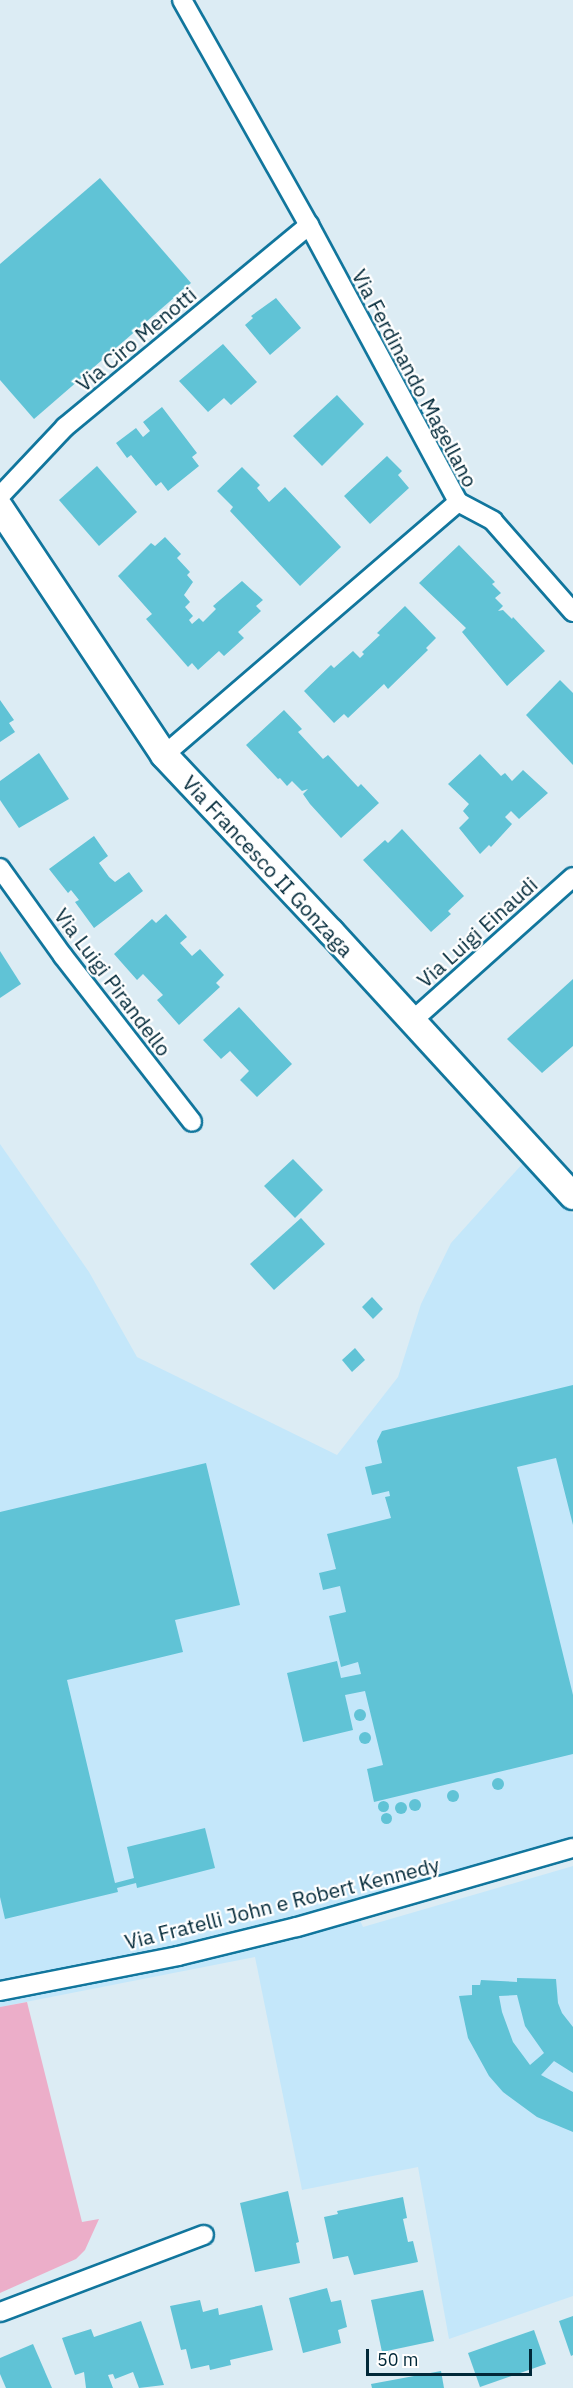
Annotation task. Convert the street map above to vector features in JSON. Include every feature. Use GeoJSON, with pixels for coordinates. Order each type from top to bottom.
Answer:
{"type":"FeatureCollection","features":[{"type":"Feature","properties":{"kind":"street","name":"Via Ferdinando Magellano"},"geometry":{"type":"LineString","coordinates":[[164,755],[458,502],[309,225],[182,0]]}},
{"type":"Feature","properties":{"kind":"street","name":"Via Ciro Menotti"},"geometry":{"type":"LineString","coordinates":[[0,496],[65,427],[309,225]]}},
{"type":"Feature","properties":{"kind":"street"},"geometry":{"type":"LineString","coordinates":[[458,502],[493,521],[573,612]]}},
{"type":"Feature","properties":{"kind":"street","name":"Via Francesco II Gonzaga"},"geometry":{"type":"LineString","coordinates":[[0,508],[164,755],[573,1196]]}},
{"type":"Feature","properties":{"kind":"street","name":"Via Luigi Pirandello"},"geometry":{"type":"LineString","coordinates":[[0,868],[63,956],[192,1122]]}},
{"type":"Feature","properties":{"kind":"street","name":"Via Luigi Einaudi"},"geometry":{"type":"LineString","coordinates":[[412,1021],[573,877]]}},
{"type":"Feature","properties":{"kind":"street","name":"Via Fratelli John e Robert Kennedy"},"geometry":{"type":"LineString","coordinates":[[0,1991],[178,1956],[297,1927],[573,1848]]}},
{"type":"Feature","properties":{"kind":"street"},"geometry":{"type":"LineString","coordinates":[[0,2312],[204,2235]]}},
{"type":"Feature","properties":{"kind":"shaded area"},"geometry":{"type":"Polygon","coordinates":[[[0,1144],[89,1272],[137,1357],[337,1455],[398,1377],[421,1304],[451,1243],[525,1161],[573,1214],[573,1843],[353,1905],[363,1927],[573,1866],[573,2296],[449,2339],[418,2167],[302,2190],[255,1957],[0,2007],[0,1144]]]}},
{"type":"Feature","properties":{"kind":"shaded area"},"geometry":{"type":"Polygon","coordinates":[[[27,2002],[82,2222],[99,2219],[85,2250],[76,2259],[0,2293],[0,2007],[27,2002]]]}},
{"type":"Feature","properties":{"kind":"building"},"geometry":{"type":"Polygon","coordinates":[[[100,178],[191,283],[34,419],[0,380],[0,264],[100,178]]]}},
{"type":"Feature","properties":{"kind":"building"},"geometry":{"type":"Polygon","coordinates":[[[276,298],[301,328],[270,355],[245,325],[253,318],[251,316],[276,298]]]}},
{"type":"Feature","properties":{"kind":"building"},"geometry":{"type":"Polygon","coordinates":[[[223,344],[257,382],[231,405],[224,398],[208,412],[179,381],[223,344]]]}},
{"type":"Feature","properties":{"kind":"building"},"geometry":{"type":"Polygon","coordinates":[[[337,395],[364,424],[322,466],[293,436],[337,395]]]}},
{"type":"Feature","properties":{"kind":"building"},"geometry":{"type":"Polygon","coordinates":[[[162,407],[197,453],[192,457],[199,466],[168,491],[161,482],[156,486],[131,455],[127,458],[116,443],[136,428],[143,437],[150,431],[143,422],[162,407]]]}},
{"type":"Feature","properties":{"kind":"building"},"geometry":{"type":"Polygon","coordinates":[[[387,456],[402,471],[398,475],[409,488],[370,524],[344,496],[387,456]]]}},
{"type":"Feature","properties":{"kind":"building"},"geometry":{"type":"Polygon","coordinates":[[[97,466],[137,512],[99,546],[59,500],[97,466]]]}},
{"type":"Feature","properties":{"kind":"building"},"geometry":{"type":"Polygon","coordinates":[[[242,467],[260,485],[257,488],[269,502],[285,487],[341,547],[300,586],[230,511],[233,507],[217,491],[242,467]]]}},
{"type":"Feature","properties":{"kind":"building"},"geometry":{"type":"Polygon","coordinates":[[[165,537],[181,554],[177,558],[190,572],[187,575],[193,582],[184,595],[190,602],[185,607],[193,616],[189,620],[192,624],[199,618],[203,622],[216,609],[213,606],[242,581],[263,600],[256,606],[261,611],[238,632],[244,638],[224,656],[219,651],[198,670],[192,663],[188,667],[146,619],[152,614],[118,576],[151,543],[155,546],[165,537]]]}},
{"type":"Feature","properties":{"kind":"building"},"geometry":{"type":"Polygon","coordinates":[[[459,545],[495,582],[492,584],[501,593],[495,598],[503,606],[498,611],[503,610],[512,619],[513,617],[545,651],[507,686],[462,632],[466,628],[419,583],[459,545]]]}},
{"type":"Feature","properties":{"kind":"building"},"geometry":{"type":"Polygon","coordinates":[[[405,606],[436,638],[426,648],[428,650],[388,689],[384,684],[348,718],[344,714],[334,723],[304,691],[331,665],[334,668],[353,651],[360,658],[364,654],[362,652],[380,635],[377,633],[405,606]]]}},
{"type":"Feature","properties":{"kind":"building"},"geometry":{"type":"Polygon","coordinates":[[[560,680],[573,693],[573,765],[526,715],[560,680]]]}},
{"type":"Feature","properties":{"kind":"building"},"geometry":{"type":"Polygon","coordinates":[[[0,700],[14,720],[9,723],[15,732],[0,742],[0,700]]]}},
{"type":"Feature","properties":{"kind":"building"},"geometry":{"type":"Polygon","coordinates":[[[284,710],[302,729],[298,732],[323,759],[328,755],[358,787],[361,784],[379,803],[341,838],[303,794],[308,789],[302,791],[292,781],[287,786],[246,745],[284,710]]]}},
{"type":"Feature","properties":{"kind":"building"},"geometry":{"type":"Polygon","coordinates":[[[39,753],[69,799],[19,828],[0,800],[0,781],[39,753]]]}},
{"type":"Feature","properties":{"kind":"building"},"geometry":{"type":"Polygon","coordinates":[[[480,754],[501,776],[505,773],[512,781],[523,770],[548,793],[519,819],[511,811],[505,817],[512,824],[491,847],[489,845],[480,854],[459,828],[469,818],[463,811],[469,804],[448,784],[480,754]]]}},
{"type":"Feature","properties":{"kind":"building"},"geometry":{"type":"Polygon","coordinates":[[[402,829],[464,896],[448,911],[451,914],[431,932],[363,860],[385,840],[388,843],[402,829]]]}},
{"type":"Feature","properties":{"kind":"building"},"geometry":{"type":"Polygon","coordinates":[[[94,836],[108,856],[99,863],[109,877],[115,882],[129,872],[143,891],[94,928],[75,902],[79,900],[71,890],[68,893],[49,869],[94,836]]]}},
{"type":"Feature","properties":{"kind":"building"},"geometry":{"type":"Polygon","coordinates":[[[166,914],[187,937],[180,943],[192,956],[200,949],[224,975],[216,983],[220,987],[179,1025],[157,1000],[163,995],[143,974],[137,980],[114,954],[152,919],[156,923],[166,914]]]}},
{"type":"Feature","properties":{"kind":"building"},"geometry":{"type":"Polygon","coordinates":[[[0,951],[21,984],[0,998],[0,951]]]}},
{"type":"Feature","properties":{"kind":"building"},"geometry":{"type":"Polygon","coordinates":[[[573,979],[573,1046],[542,1073],[507,1039],[573,979]]]}},
{"type":"Feature","properties":{"kind":"building"},"geometry":{"type":"Polygon","coordinates":[[[239,1007],[292,1064],[257,1097],[240,1080],[249,1071],[230,1051],[221,1059],[203,1040],[239,1007]]]}},
{"type":"Feature","properties":{"kind":"building"},"geometry":{"type":"Polygon","coordinates":[[[293,1159],[323,1190],[295,1218],[264,1186],[293,1159]]]}},
{"type":"Feature","properties":{"kind":"building"},"geometry":{"type":"Polygon","coordinates":[[[301,1218],[325,1244],[274,1290],[250,1264],[301,1218]]]}},
{"type":"Feature","properties":{"kind":"building"},"geometry":{"type":"Polygon","coordinates":[[[372,1297],[383,1309],[373,1319],[362,1307],[372,1297]]]}},
{"type":"Feature","properties":{"kind":"building"},"geometry":{"type":"Polygon","coordinates":[[[355,1348],[365,1360],[352,1372],[342,1360],[355,1348]]]}},
{"type":"Feature","properties":{"kind":"building"},"geometry":{"type":"Polygon","coordinates":[[[573,1385],[573,1525],[556,1458],[517,1467],[573,1695],[573,1754],[374,1802],[367,1769],[383,1765],[365,1691],[345,1695],[353,1730],[303,1742],[287,1673],[337,1661],[341,1678],[361,1674],[358,1662],[341,1667],[329,1616],[346,1612],[340,1586],[323,1590],[319,1573],[336,1569],[327,1534],[391,1518],[385,1497],[390,1496],[389,1491],[372,1495],[365,1467],[382,1463],[377,1441],[382,1431],[573,1385]]]}},
{"type":"Feature","properties":{"kind":"building"},"geometry":{"type":"Polygon","coordinates":[[[206,1463],[240,1605],[175,1620],[183,1652],[67,1680],[115,1883],[134,1878],[127,1847],[205,1828],[215,1868],[137,1888],[136,1883],[117,1888],[118,1892],[5,1919],[0,1897],[0,1512],[206,1463]]]}},
{"type":"Feature","properties":{"kind":"building"},"geometry":{"type":"Polygon","coordinates":[[[362,1709],[366,1715],[362,1721],[358,1721],[354,1713],[362,1709]]]}},
{"type":"Feature","properties":{"kind":"building"},"geometry":{"type":"Polygon","coordinates":[[[367,1732],[371,1738],[367,1744],[363,1744],[359,1736],[367,1732]]]}},
{"type":"Feature","properties":{"kind":"building"},"geometry":{"type":"Polygon","coordinates":[[[500,1778],[504,1784],[500,1790],[496,1790],[492,1782],[500,1778]]]}},
{"type":"Feature","properties":{"kind":"building"},"geometry":{"type":"Polygon","coordinates":[[[455,1790],[459,1796],[455,1802],[451,1802],[447,1794],[455,1790]]]}},
{"type":"Feature","properties":{"kind":"building"},"geometry":{"type":"Polygon","coordinates":[[[417,1799],[421,1805],[417,1811],[413,1811],[409,1803],[417,1799]]]}},
{"type":"Feature","properties":{"kind":"building"},"geometry":{"type":"Polygon","coordinates":[[[383,1800],[389,1806],[383,1812],[377,1806],[383,1800]]]}},
{"type":"Feature","properties":{"kind":"building"},"geometry":{"type":"Polygon","coordinates":[[[403,1802],[407,1808],[403,1814],[399,1814],[395,1806],[403,1802]]]}},
{"type":"Feature","properties":{"kind":"building"},"geometry":{"type":"Polygon","coordinates":[[[386,1812],[392,1818],[386,1824],[380,1818],[386,1812]]]}},
{"type":"Feature","properties":{"kind":"building"},"geometry":{"type":"Polygon","coordinates":[[[517,1978],[556,1979],[558,2003],[562,2013],[573,2027],[573,2073],[554,2061],[541,2075],[573,2092],[573,2132],[537,2117],[503,2092],[489,2076],[468,2038],[459,1996],[472,1995],[472,1985],[480,1985],[481,1980],[517,1982],[517,1978]],[[517,1995],[499,1996],[513,2042],[530,2065],[544,2053],[525,2026],[517,1995]]]}},
{"type":"Feature","properties":{"kind":"building"},"geometry":{"type":"Polygon","coordinates":[[[288,2191],[299,2242],[296,2243],[300,2263],[255,2272],[240,2203],[288,2191]]]}},
{"type":"Feature","properties":{"kind":"building"},"geometry":{"type":"Polygon","coordinates":[[[403,2197],[407,2218],[403,2219],[408,2242],[413,2241],[418,2262],[354,2275],[348,2256],[333,2259],[324,2217],[338,2214],[337,2211],[403,2197]]]}},
{"type":"Feature","properties":{"kind":"building"},"geometry":{"type":"Polygon","coordinates":[[[327,2288],[331,2302],[341,2300],[347,2327],[338,2330],[341,2343],[303,2353],[289,2298],[327,2288]]]}},
{"type":"Feature","properties":{"kind":"building"},"geometry":{"type":"Polygon","coordinates":[[[423,2290],[434,2341],[382,2352],[371,2300],[423,2290]]]}},
{"type":"Feature","properties":{"kind":"building"},"geometry":{"type":"Polygon","coordinates":[[[200,2300],[203,2312],[218,2308],[219,2315],[262,2305],[273,2350],[230,2360],[231,2365],[210,2370],[209,2365],[191,2369],[186,2349],[181,2350],[170,2306],[200,2300]]]}},
{"type":"Feature","properties":{"kind":"building"},"geometry":{"type":"Polygon","coordinates":[[[573,2316],[573,2355],[571,2356],[559,2321],[573,2316]]]}},
{"type":"Feature","properties":{"kind":"building"},"geometry":{"type":"Polygon","coordinates":[[[141,2321],[164,2385],[139,2388],[133,2372],[115,2379],[113,2374],[108,2375],[113,2388],[86,2388],[84,2372],[75,2375],[62,2338],[91,2329],[94,2337],[141,2321]]]}},
{"type":"Feature","properties":{"kind":"building"},"geometry":{"type":"Polygon","coordinates":[[[534,2330],[546,2364],[480,2387],[468,2353],[534,2330]]]}},
{"type":"Feature","properties":{"kind":"building"},"geometry":{"type":"Polygon","coordinates":[[[33,2344],[52,2388],[6,2388],[0,2374],[0,2358],[33,2344]]]}},
{"type":"Feature","properties":{"kind":"building"},"geometry":{"type":"Polygon","coordinates":[[[441,2371],[444,2388],[372,2388],[371,2384],[441,2371]]]}}]}
